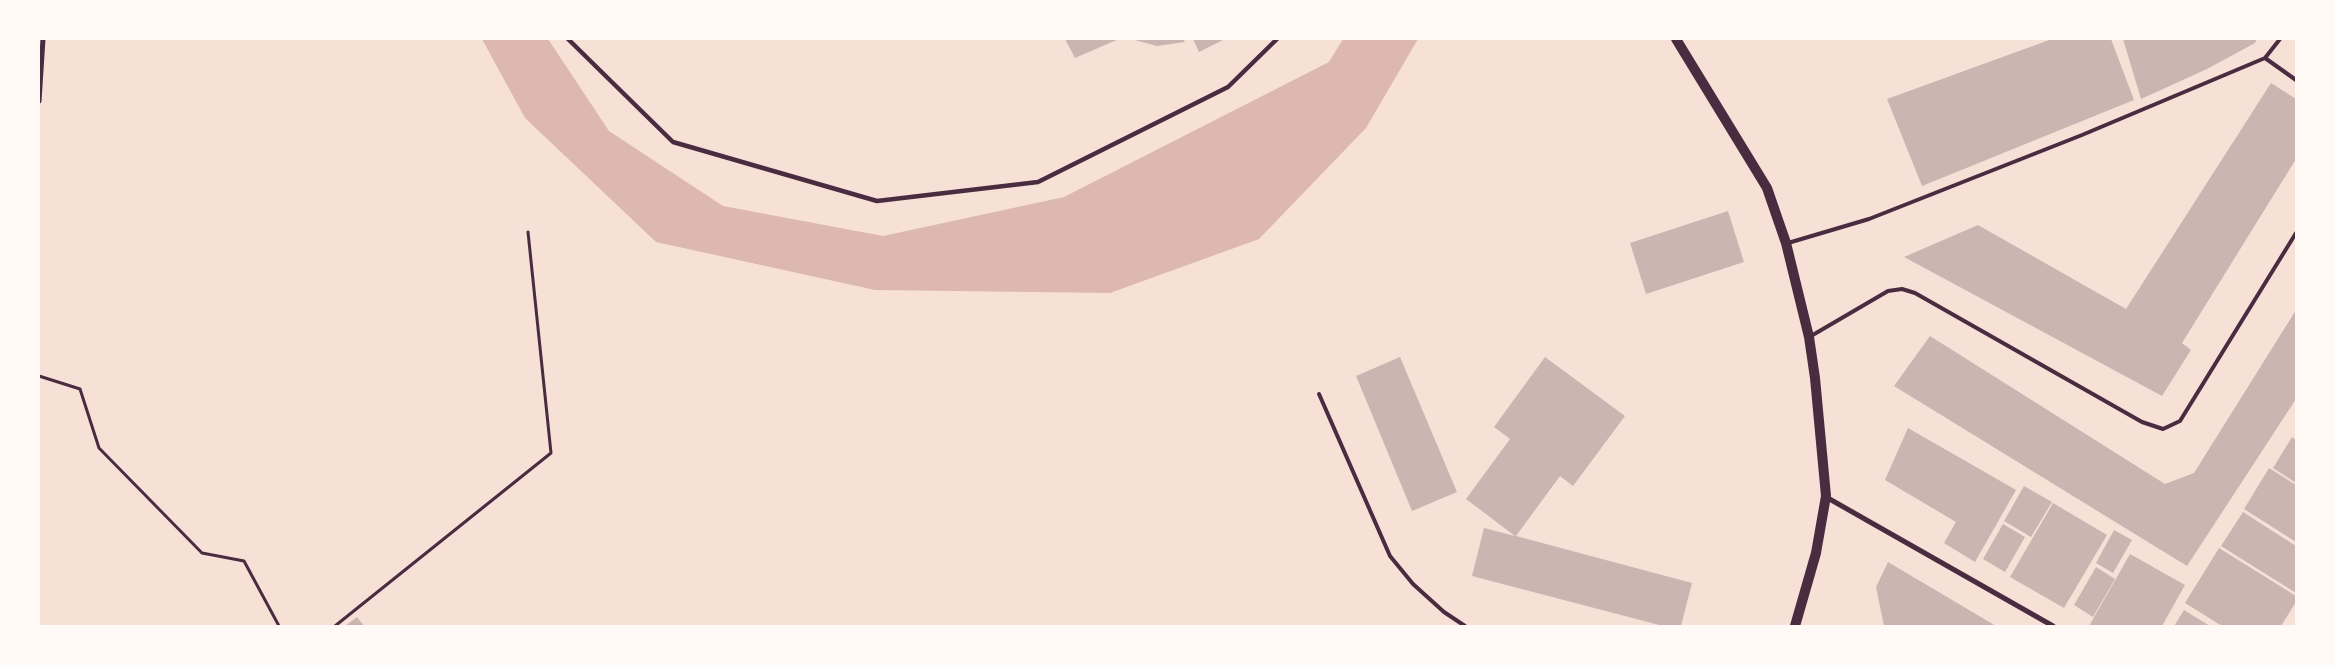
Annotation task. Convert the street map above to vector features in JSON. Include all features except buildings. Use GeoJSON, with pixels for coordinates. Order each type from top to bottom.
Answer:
{"type":"FeatureCollection","features":[{"type":"Feature","properties":{"kind":"main road"},"geometry":{"type":"LineString","coordinates":[[1676,39],[1767,188],[1786,244],[1809,337],[1815,378],[1826,496],[1816,553],[1795,626]]}},
{"type":"Feature","properties":{"kind":"street"},"geometry":{"type":"LineString","coordinates":[[39,101],[44,39]]}},
{"type":"Feature","properties":{"kind":"street"},"geometry":{"type":"LineString","coordinates":[[568,39],[673,142],[877,201],[1038,182],[1228,87],[1277,39]]}},
{"type":"Feature","properties":{"kind":"street"},"geometry":{"type":"LineString","coordinates":[[1826,496],[2053,626]]}},
{"type":"Feature","properties":{"kind":"lane"},"geometry":{"type":"LineString","coordinates":[[1786,244],[1868,219],[2072,138],[2265,58],[2280,39]]}},
{"type":"Feature","properties":{"kind":"lane"},"geometry":{"type":"LineString","coordinates":[[2265,58],[2296,80]]}},
{"type":"Feature","properties":{"kind":"lane"},"geometry":{"type":"LineString","coordinates":[[1809,337],[1888,291],[1902,289],[1915,294],[2142,422],[2163,429],[2180,421],[2296,233]]}},
{"type":"Feature","properties":{"kind":"lane"},"geometry":{"type":"LineString","coordinates":[[1319,394],[1390,556],[1414,584],[1444,612],[1465,626]]}},
{"type":"Feature","properties":{"kind":"path"},"geometry":{"type":"LineString","coordinates":[[335,626],[551,453],[528,232]]}},
{"type":"Feature","properties":{"kind":"path"},"geometry":{"type":"LineString","coordinates":[[39,376],[80,389],[100,448],[202,553],[244,561],[279,626]]}},
{"type":"Feature","properties":{"kind":"shaded area"},"geometry":{"type":"Polygon","coordinates":[[[482,39],[548,39],[609,131],[723,206],[883,236],[1064,197],[1329,62],[1343,39],[1418,39],[1366,128],[1259,239],[1110,293],[875,290],[656,242],[525,118],[482,39]]]}}]}
